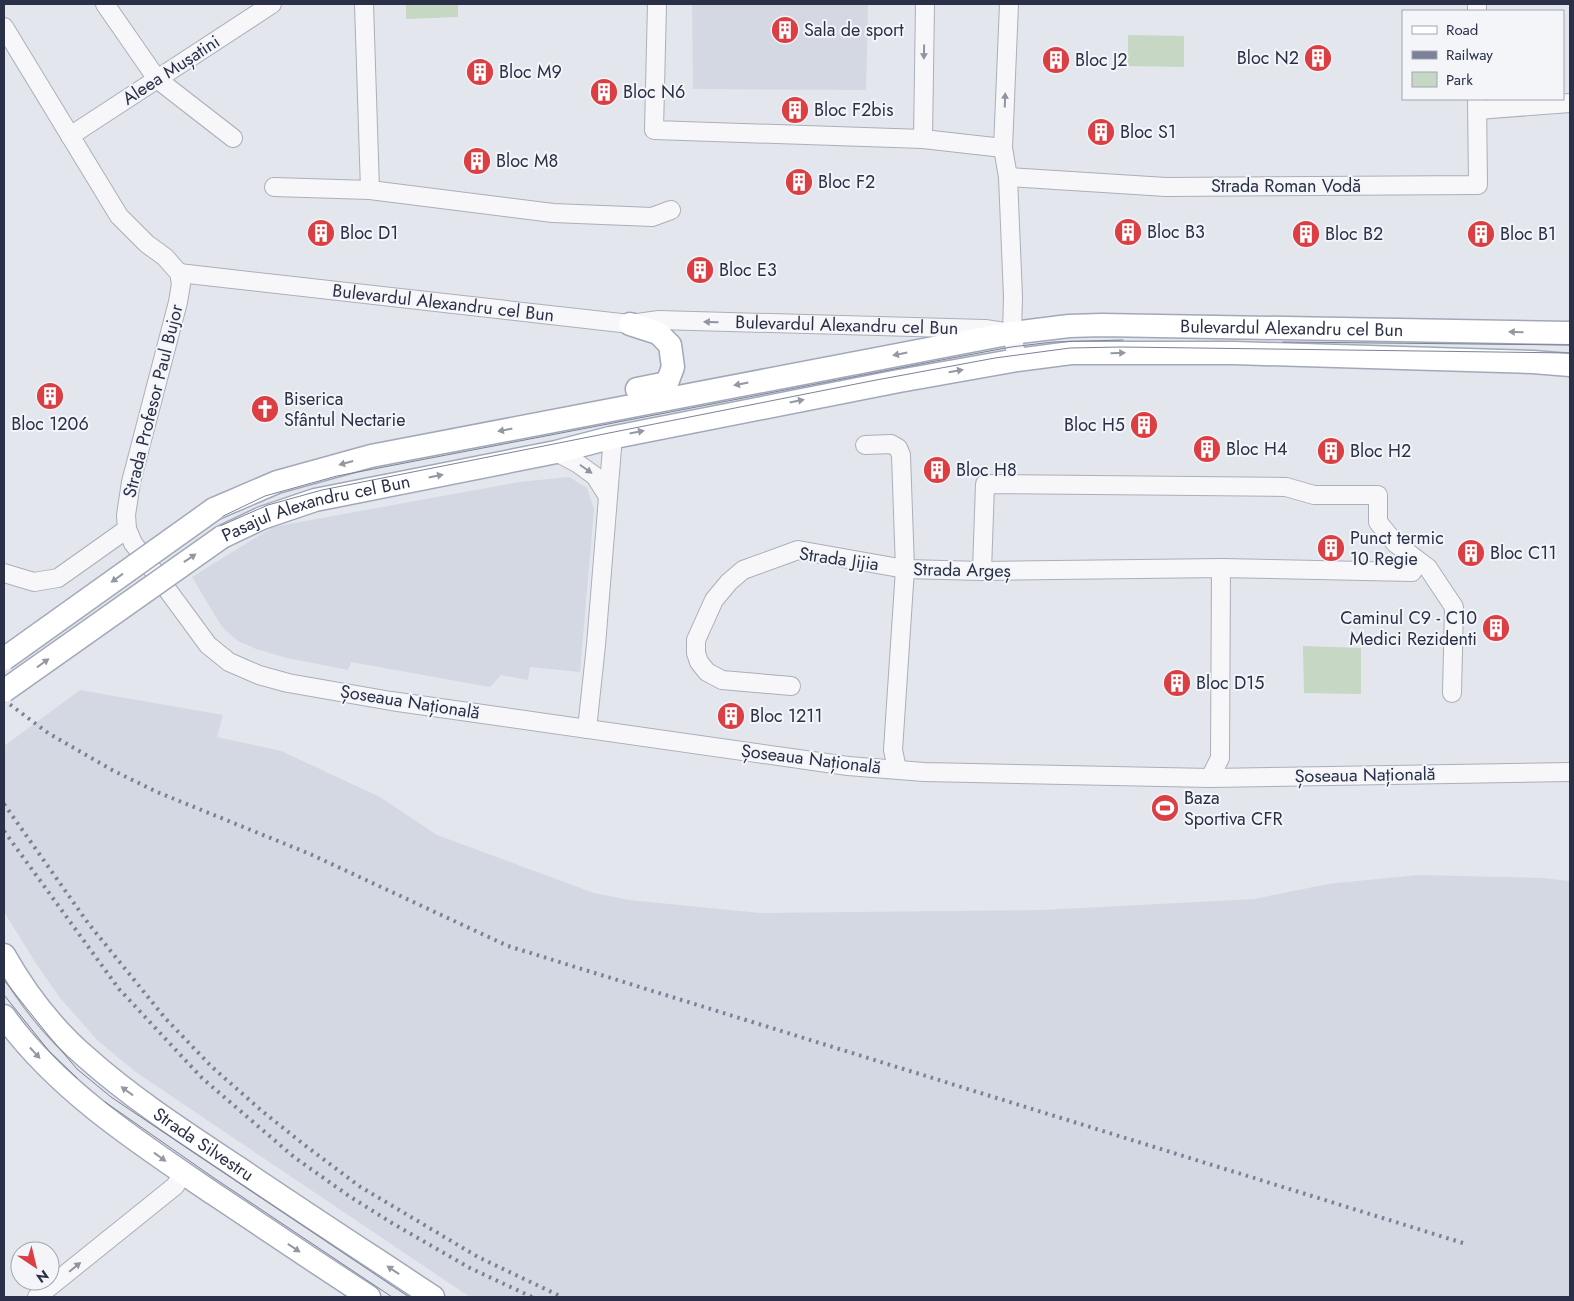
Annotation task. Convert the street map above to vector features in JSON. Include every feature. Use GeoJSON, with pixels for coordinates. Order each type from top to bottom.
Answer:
{"type":"FeatureCollection","features":[{"type":"Feature","properties":{"kind":"main road"},"geometry":{"type":"LineString","coordinates":[[552,420],[572,404],[667,383],[673,367],[670,345],[658,333],[630,324]]}},
{"type":"Feature","properties":{"kind":"main road","name":"Bulevardul Alexandru cel Bun"},"geometry":{"type":"LineString","coordinates":[[552,420],[1012,333],[1069,326],[1570,333]]}},
{"type":"Feature","properties":{"kind":"main road","name":"Bulevardul Alexandru cel Bun"},"geometry":{"type":"LineString","coordinates":[[556,452],[610,438],[899,381],[1017,360],[1070,353],[1234,353],[1533,362],[1570,366]]}},
{"type":"Feature","properties":{"kind":"main road","name":"Pasajul Alexandru cel Bun"},"geometry":{"type":"LineString","coordinates":[[4,659],[214,510],[277,482],[371,456],[552,420]]}},
{"type":"Feature","properties":{"kind":"main road","name":"Pasajul Alexandru cel Bun"},"geometry":{"type":"LineString","coordinates":[[4,692],[214,542],[262,518],[315,500],[556,452]]}},
{"type":"Feature","properties":{"kind":"main road","name":"Strada Silvestru"},"geometry":{"type":"LineString","coordinates":[[5,959],[55,1025],[85,1057],[119,1085],[190,1136],[433,1297]]}},
{"type":"Feature","properties":{"kind":"main road","name":"Strada Silvestru"},"geometry":{"type":"LineString","coordinates":[[4,1016],[14,1030],[54,1074],[95,1109],[183,1173],[369,1297]]}},
{"type":"Feature","properties":{"kind":"street"},"geometry":{"type":"LineString","coordinates":[[105,4],[157,79],[232,138]]}},
{"type":"Feature","properties":{"kind":"street","name":"Aleea Mușatini"},"geometry":{"type":"LineString","coordinates":[[70,136],[272,4]]}},
{"type":"Feature","properties":{"kind":"street"},"geometry":{"type":"LineString","coordinates":[[364,4],[370,190]]}},
{"type":"Feature","properties":{"kind":"street"},"geometry":{"type":"LineString","coordinates":[[657,4],[654,130],[923,139],[1003,148]]}},
{"type":"Feature","properties":{"kind":"street"},"geometry":{"type":"LineString","coordinates":[[923,139],[925,4]]}},
{"type":"Feature","properties":{"kind":"street"},"geometry":{"type":"LineString","coordinates":[[1009,4],[1003,148],[1008,177],[1013,296],[1012,333],[1017,360]]}},
{"type":"Feature","properties":{"kind":"street"},"geometry":{"type":"LineString","coordinates":[[4,27],[119,216],[148,244],[165,257],[179,273]]}},
{"type":"Feature","properties":{"kind":"street"},"geometry":{"type":"LineString","coordinates":[[1478,104],[1570,103]]}},
{"type":"Feature","properties":{"kind":"street","name":"Strada Roman Vodă"},"geometry":{"type":"LineString","coordinates":[[1008,177],[1166,187],[1478,185],[1478,104]]}},
{"type":"Feature","properties":{"kind":"street"},"geometry":{"type":"LineString","coordinates":[[274,187],[370,190],[554,213],[652,217],[671,210]]}},
{"type":"Feature","properties":{"kind":"street","name":"Bulevardul Alexandru cel Bun"},"geometry":{"type":"LineString","coordinates":[[179,273],[630,324],[659,320],[985,329],[1012,333]]}},
{"type":"Feature","properties":{"kind":"street","name":"Strada Profesor Paul Bujor"},"geometry":{"type":"LineString","coordinates":[[127,529],[126,515],[131,482],[178,302],[181,284],[179,273]]}},
{"type":"Feature","properties":{"kind":"street"},"geometry":{"type":"LineString","coordinates":[[586,729],[596,645],[612,448],[610,438]]}},
{"type":"Feature","properties":{"kind":"street"},"geometry":{"type":"LineString","coordinates":[[865,444],[891,444],[898,448],[901,455],[905,569]]}},
{"type":"Feature","properties":{"kind":"street"},"geometry":{"type":"LineString","coordinates":[[556,452],[577,463],[595,476],[607,495]]}},
{"type":"Feature","properties":{"kind":"street"},"geometry":{"type":"LineString","coordinates":[[982,571],[985,484],[1286,487],[1314,495],[1378,495],[1378,522],[1395,543],[1428,568],[1454,607],[1452,693]]}},
{"type":"Feature","properties":{"kind":"street"},"geometry":{"type":"LineString","coordinates":[[4,573],[34,582],[58,578],[127,529]]}},
{"type":"Feature","properties":{"kind":"street","name":"Șoseaua Națională"},"geometry":{"type":"LineString","coordinates":[[127,529],[132,543],[208,645],[229,662],[259,675],[288,683],[391,701],[848,766],[924,772],[1210,778],[1570,772]]}},
{"type":"Feature","properties":{"kind":"street","name":"Strada Jijia"},"geometry":{"type":"LineString","coordinates":[[791,686],[722,680],[707,672],[699,662],[696,653],[696,640],[714,600],[729,582],[743,570],[798,550],[905,569]]}},
{"type":"Feature","properties":{"kind":"street","name":"Strada Argeș"},"geometry":{"type":"LineString","coordinates":[[897,770],[893,750],[905,569],[982,571],[1221,568],[1412,572],[1419,562]]}},
{"type":"Feature","properties":{"kind":"street"},"geometry":{"type":"LineString","coordinates":[[1210,778],[1220,758],[1221,568]]}},
{"type":"Feature","properties":{"kind":"street"},"geometry":{"type":"LineString","coordinates":[[37,1297],[175,1186],[183,1173]]}},
{"type":"Feature","properties":{"kind":"shaded area"},"geometry":{"type":"Polygon","coordinates":[[[692,4],[868,4],[866,90],[693,89],[692,4]]]}},
{"type":"Feature","properties":{"kind":"shaded area"},"geometry":{"type":"Polygon","coordinates":[[[569,477],[587,488],[594,509],[580,672],[530,667],[528,680],[501,675],[490,687],[351,662],[348,670],[287,658],[256,649],[238,641],[222,627],[192,577],[273,527],[519,482],[569,477]]]}},
{"type":"Feature","properties":{"kind":"shaded area"},"geometry":{"type":"Polygon","coordinates":[[[80,690],[223,715],[217,737],[281,751],[380,797],[437,835],[594,893],[629,900],[760,913],[1043,910],[1254,899],[1328,884],[1418,875],[1543,878],[1570,881],[1570,1297],[470,1297],[137,1073],[97,1040],[60,998],[37,965],[4,912],[4,746],[80,690]]]}},
{"type":"Feature","properties":{"kind":"green space"},"geometry":{"type":"Polygon","coordinates":[[[406,4],[458,4],[458,17],[406,19],[406,4]]]}},
{"type":"Feature","properties":{"kind":"green space"},"geometry":{"type":"Polygon","coordinates":[[[1128,35],[1184,36],[1184,67],[1128,66],[1128,35]]]}},
{"type":"Feature","properties":{"kind":"green space"},"geometry":{"type":"Polygon","coordinates":[[[1303,646],[1361,648],[1361,694],[1304,693],[1303,646]]]}},
{"type":"Feature","properties":{"kind":"tram line"},"geometry":{"type":"LineString","coordinates":[[4,669],[179,544],[217,519],[265,496],[337,476],[1011,347],[1053,342],[1123,340]]}},
{"type":"Feature","properties":{"kind":"tram line"},"geometry":{"type":"LineString","coordinates":[[1283,342],[1570,345]]}},
{"type":"Feature","properties":{"kind":"tram line"},"geometry":{"type":"LineString","coordinates":[[4,680],[220,526],[268,505],[322,490],[871,381],[995,358],[1070,348],[1121,347],[1570,353]]}},
{"type":"Feature","properties":{"kind":"tram line"},"geometry":{"type":"LineString","coordinates":[[4,980],[77,1069],[111,1097],[409,1297]]}},
{"type":"Feature","properties":{"kind":"tram line"},"geometry":{"type":"LineString","coordinates":[[4,995],[49,1051],[77,1078]]}},
{"type":"Feature","properties":{"kind":"tram line"},"geometry":{"type":"LineString","coordinates":[[105,1102],[214,1178],[392,1297]]}},
{"type":"Feature","properties":{"kind":"railway"},"geometry":{"type":"LineString","coordinates":[[4,700],[48,733],[114,771],[157,792],[310,854],[508,946],[1463,1243]]}},
{"type":"Feature","properties":{"kind":"railway"},"geometry":{"type":"LineString","coordinates":[[4,804],[88,923],[165,1018],[212,1067],[262,1111],[359,1186],[478,1257],[562,1297]]}},
{"type":"Feature","properties":{"kind":"railway"},"geometry":{"type":"LineString","coordinates":[[4,831],[119,989],[202,1078],[294,1157],[349,1196],[470,1268],[532,1297]]}},
{"type":"Feature","properties":{"kind":"place","name":"Sala de sport"},"geometry":{"type":"Point","coordinates":[785,30]}},
{"type":"Feature","properties":{"kind":"place","name":"Bloc N2"},"geometry":{"type":"Point","coordinates":[1318,58]}},
{"type":"Feature","properties":{"kind":"place","name":"Bloc J2"},"geometry":{"type":"Point","coordinates":[1056,60]}},
{"type":"Feature","properties":{"kind":"place","name":"Bloc M9"},"geometry":{"type":"Point","coordinates":[480,72]}},
{"type":"Feature","properties":{"kind":"place","name":"Bloc N6"},"geometry":{"type":"Point","coordinates":[604,92]}},
{"type":"Feature","properties":{"kind":"place","name":"Bloc F2bis"},"geometry":{"type":"Point","coordinates":[795,110]}},
{"type":"Feature","properties":{"kind":"place","name":"Bloc S1"},"geometry":{"type":"Point","coordinates":[1101,132]}},
{"type":"Feature","properties":{"kind":"place","name":"Bloc M8"},"geometry":{"type":"Point","coordinates":[477,161]}},
{"type":"Feature","properties":{"kind":"place","name":"Bloc F2"},"geometry":{"type":"Point","coordinates":[799,182]}},
{"type":"Feature","properties":{"kind":"place","name":"Bloc B3"},"geometry":{"type":"Point","coordinates":[1128,232]}},
{"type":"Feature","properties":{"kind":"place","name":"Bloc D1"},"geometry":{"type":"Point","coordinates":[321,233]}},
{"type":"Feature","properties":{"kind":"place","name":"Bloc B2"},"geometry":{"type":"Point","coordinates":[1306,234]}},
{"type":"Feature","properties":{"kind":"place","name":"Bloc B1"},"geometry":{"type":"Point","coordinates":[1481,234]}},
{"type":"Feature","properties":{"kind":"place","name":"Bloc E3"},"geometry":{"type":"Point","coordinates":[700,270]}},
{"type":"Feature","properties":{"kind":"place","name":"Bloc 1206"},"geometry":{"type":"Point","coordinates":[50,396]}},
{"type":"Feature","properties":{"kind":"place","name":"Biserica Sfântul Nectarie"},"geometry":{"type":"Point","coordinates":[265,409]}},
{"type":"Feature","properties":{"kind":"place","name":"Bloc H5"},"geometry":{"type":"Point","coordinates":[1144,425]}},
{"type":"Feature","properties":{"kind":"place","name":"Bloc H4"},"geometry":{"type":"Point","coordinates":[1207,449]}},
{"type":"Feature","properties":{"kind":"place","name":"Bloc H2"},"geometry":{"type":"Point","coordinates":[1331,451]}},
{"type":"Feature","properties":{"kind":"place","name":"Bloc H8"},"geometry":{"type":"Point","coordinates":[937,470]}},
{"type":"Feature","properties":{"kind":"place","name":"Punct termic 10 Regie"},"geometry":{"type":"Point","coordinates":[1331,548]}},
{"type":"Feature","properties":{"kind":"place","name":"Bloc C11"},"geometry":{"type":"Point","coordinates":[1471,553]}},
{"type":"Feature","properties":{"kind":"place","name":"Caminul C9 - C10 Medici Rezidenti"},"geometry":{"type":"Point","coordinates":[1496,628]}},
{"type":"Feature","properties":{"kind":"place","name":"Bloc D15"},"geometry":{"type":"Point","coordinates":[1177,683]}},
{"type":"Feature","properties":{"kind":"place","name":"Bloc 1211"},"geometry":{"type":"Point","coordinates":[731,716]}},
{"type":"Feature","properties":{"kind":"place","name":"Baza Sportiva CFR"},"geometry":{"type":"Point","coordinates":[1165,808]}}]}
